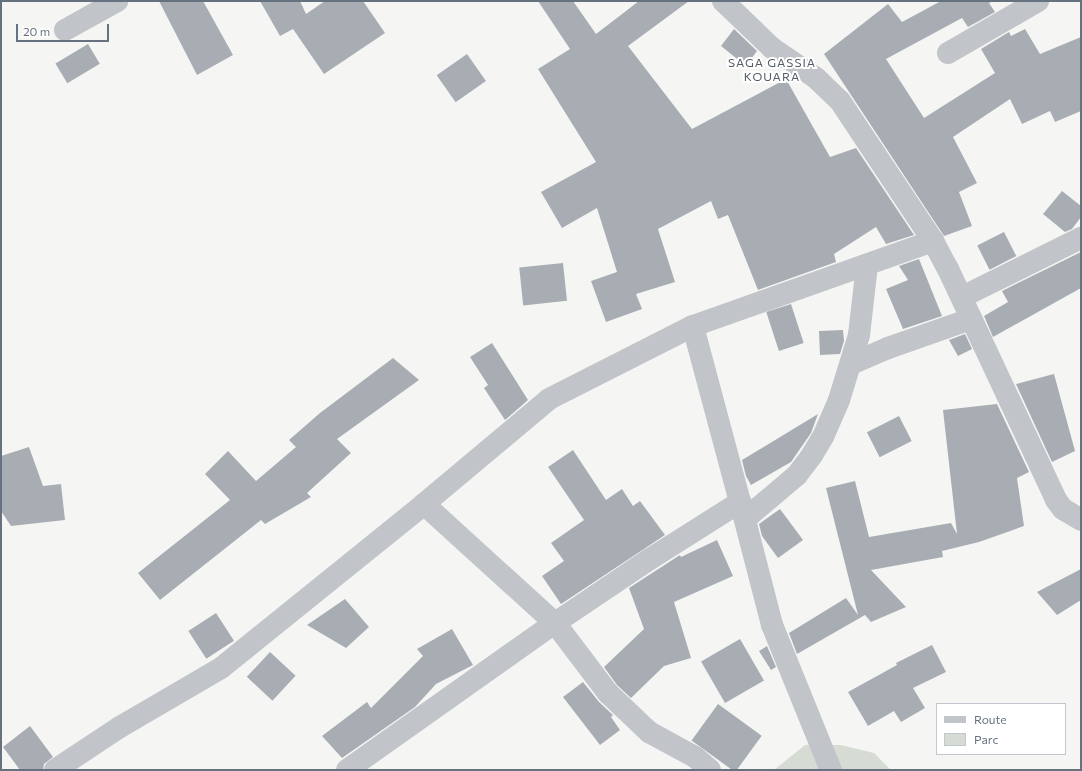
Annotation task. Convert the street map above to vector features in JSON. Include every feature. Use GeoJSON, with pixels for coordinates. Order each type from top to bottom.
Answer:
{"type":"FeatureCollection","features":[{"type":"Feature","properties":{"kind":"street"},"geometry":{"type":"LineString","coordinates":[[66,30],[117,1]]}},
{"type":"Feature","properties":{"kind":"street"},"geometry":{"type":"LineString","coordinates":[[723,1],[772,48],[816,78],[835,95],[933,241],[962,297],[1056,500],[1063,509],[1081,520]]}},
{"type":"Feature","properties":{"kind":"street"},"geometry":{"type":"LineString","coordinates":[[948,52],[1038,1]]}},
{"type":"Feature","properties":{"kind":"street"},"geometry":{"type":"LineString","coordinates":[[962,297],[1081,238]]}},
{"type":"Feature","properties":{"kind":"street"},"geometry":{"type":"LineString","coordinates":[[55,770],[120,727],[221,668],[424,504],[549,399],[693,326],[933,241]]}},
{"type":"Feature","properties":{"kind":"street"},"geometry":{"type":"LineString","coordinates":[[347,770],[555,623],[650,559],[742,511],[797,475],[812,455],[839,400],[851,364],[862,318],[867,265]]}},
{"type":"Feature","properties":{"kind":"street"},"geometry":{"type":"LineString","coordinates":[[851,364],[888,348],[971,319]]}},
{"type":"Feature","properties":{"kind":"street"},"geometry":{"type":"LineString","coordinates":[[693,326],[777,640],[831,770]]}},
{"type":"Feature","properties":{"kind":"street"},"geometry":{"type":"LineString","coordinates":[[424,504],[555,623],[608,693],[649,732],[695,757],[710,770]]}},
{"type":"Feature","properties":{"kind":"green space"},"geometry":{"type":"Polygon","coordinates":[[[805,745],[841,745],[874,753],[891,770],[774,770],[805,745]]]}},
{"type":"Feature","properties":{"kind":"building"},"geometry":{"type":"Polygon","coordinates":[[[159,1],[203,1],[233,55],[197,75],[159,1]]]}},
{"type":"Feature","properties":{"kind":"building"},"geometry":{"type":"Polygon","coordinates":[[[260,1],[300,1],[306,14],[325,1],[363,1],[385,33],[324,74],[293,29],[280,36],[260,1]]]}},
{"type":"Feature","properties":{"kind":"building"},"geometry":{"type":"Polygon","coordinates":[[[538,1],[573,1],[596,34],[639,1],[689,1],[628,46],[692,129],[786,79],[830,157],[856,148],[914,235],[886,244],[876,227],[834,254],[836,262],[758,290],[728,215],[718,219],[711,201],[658,229],[675,282],[636,294],[642,309],[606,322],[591,281],[617,272],[597,208],[562,228],[541,192],[596,162],[538,69],[570,49],[538,1]]]}},
{"type":"Feature","properties":{"kind":"building"},"geometry":{"type":"Polygon","coordinates":[[[941,1],[993,1],[989,3],[995,12],[968,27],[962,18],[886,59],[924,118],[995,73],[981,49],[1009,32],[1011,36],[1025,29],[1040,54],[1081,37],[1081,111],[1055,122],[1050,111],[1022,124],[1010,99],[953,137],[977,183],[959,192],[972,226],[944,236],[824,54],[888,4],[902,22],[941,1]]]}},
{"type":"Feature","properties":{"kind":"building"},"geometry":{"type":"Polygon","coordinates":[[[734,29],[757,51],[746,66],[721,46],[734,29]]]}},
{"type":"Feature","properties":{"kind":"building"},"geometry":{"type":"Polygon","coordinates":[[[88,44],[100,64],[67,83],[55,64],[88,44]]]}},
{"type":"Feature","properties":{"kind":"building"},"geometry":{"type":"Polygon","coordinates":[[[467,54],[486,81],[456,102],[437,75],[467,54]]]}},
{"type":"Feature","properties":{"kind":"building"},"geometry":{"type":"Polygon","coordinates":[[[1062,191],[1081,206],[1081,217],[1072,229],[1065,232],[1043,214],[1062,191]]]}},
{"type":"Feature","properties":{"kind":"building"},"geometry":{"type":"Polygon","coordinates":[[[1004,232],[1016,256],[990,270],[977,246],[1004,232]]]}},
{"type":"Feature","properties":{"kind":"building"},"geometry":{"type":"Polygon","coordinates":[[[1081,252],[1081,288],[993,337],[984,316],[1008,302],[1002,291],[1081,252]]]}},
{"type":"Feature","properties":{"kind":"building"},"geometry":{"type":"Polygon","coordinates":[[[919,259],[942,316],[903,329],[886,289],[908,280],[899,266],[919,259]]]}},
{"type":"Feature","properties":{"kind":"building"},"geometry":{"type":"Polygon","coordinates":[[[563,263],[567,301],[523,305],[519,268],[563,263]]]}},
{"type":"Feature","properties":{"kind":"building"},"geometry":{"type":"Polygon","coordinates":[[[791,304],[804,343],[779,351],[766,312],[791,304]]]}},
{"type":"Feature","properties":{"kind":"building"},"geometry":{"type":"Polygon","coordinates":[[[843,330],[844,341],[840,354],[820,355],[819,331],[843,330]]]}},
{"type":"Feature","properties":{"kind":"building"},"geometry":{"type":"Polygon","coordinates":[[[965,334],[972,349],[958,356],[949,340],[965,334]]]}},
{"type":"Feature","properties":{"kind":"building"},"geometry":{"type":"Polygon","coordinates":[[[492,343],[528,400],[505,420],[484,388],[488,385],[470,357],[492,343]]]}},
{"type":"Feature","properties":{"kind":"building"},"geometry":{"type":"Polygon","coordinates":[[[393,358],[419,380],[337,439],[351,453],[307,493],[311,497],[265,524],[261,520],[160,600],[138,573],[230,500],[205,474],[228,451],[256,481],[296,447],[289,440],[320,413],[393,358]]]}},
{"type":"Feature","properties":{"kind":"building"},"geometry":{"type":"Polygon","coordinates":[[[1054,374],[1075,451],[1052,462],[1016,384],[1054,374]]]}},
{"type":"Feature","properties":{"kind":"building"},"geometry":{"type":"Polygon","coordinates":[[[997,404],[1029,472],[1017,478],[1024,526],[979,542],[942,551],[943,557],[871,570],[906,607],[871,622],[865,615],[797,654],[789,633],[846,598],[858,615],[826,488],[855,481],[869,537],[951,523],[957,534],[943,410],[997,404]]]}},
{"type":"Feature","properties":{"kind":"building"},"geometry":{"type":"Polygon","coordinates":[[[818,414],[811,433],[791,462],[751,485],[746,476],[742,460],[818,414]]]}},
{"type":"Feature","properties":{"kind":"building"},"geometry":{"type":"Polygon","coordinates":[[[899,416],[912,441],[880,457],[867,432],[899,416]]]}},
{"type":"Feature","properties":{"kind":"building"},"geometry":{"type":"Polygon","coordinates":[[[29,447],[43,486],[61,484],[65,520],[11,526],[1,511],[1,456],[29,447]]]}},
{"type":"Feature","properties":{"kind":"building"},"geometry":{"type":"Polygon","coordinates":[[[573,450],[606,500],[622,489],[633,506],[640,501],[665,535],[561,604],[542,576],[564,561],[551,543],[584,520],[548,467],[573,450]]]}},
{"type":"Feature","properties":{"kind":"building"},"geometry":{"type":"Polygon","coordinates":[[[780,509],[803,540],[778,558],[762,536],[759,524],[780,509]]]}},
{"type":"Feature","properties":{"kind":"building"},"geometry":{"type":"Polygon","coordinates":[[[717,540],[733,576],[674,602],[691,658],[664,666],[631,698],[617,685],[604,667],[644,629],[629,588],[680,555],[681,557],[717,540]]]}},
{"type":"Feature","properties":{"kind":"building"},"geometry":{"type":"Polygon","coordinates":[[[1081,569],[1081,600],[1057,615],[1037,592],[1081,569]]]}},
{"type":"Feature","properties":{"kind":"building"},"geometry":{"type":"Polygon","coordinates":[[[345,599],[369,627],[346,648],[307,625],[345,599]]]}},
{"type":"Feature","properties":{"kind":"building"},"geometry":{"type":"Polygon","coordinates":[[[216,613],[234,641],[206,659],[188,631],[216,613]]]}},
{"type":"Feature","properties":{"kind":"building"},"geometry":{"type":"Polygon","coordinates":[[[452,629],[473,665],[436,684],[415,707],[342,758],[322,736],[367,702],[371,708],[423,656],[417,649],[452,629]]]}},
{"type":"Feature","properties":{"kind":"building"},"geometry":{"type":"Polygon","coordinates":[[[740,639],[764,681],[725,703],[701,662],[740,639]]]}},
{"type":"Feature","properties":{"kind":"building"},"geometry":{"type":"Polygon","coordinates":[[[932,645],[946,672],[913,688],[925,708],[901,722],[894,711],[868,726],[848,692],[897,665],[896,663],[932,645]]]}},
{"type":"Feature","properties":{"kind":"building"},"geometry":{"type":"Polygon","coordinates":[[[767,646],[776,667],[771,670],[759,651],[767,646]]]}},
{"type":"Feature","properties":{"kind":"building"},"geometry":{"type":"Polygon","coordinates":[[[270,652],[296,676],[272,701],[247,677],[270,652]]]}},
{"type":"Feature","properties":{"kind":"building"},"geometry":{"type":"Polygon","coordinates":[[[583,682],[599,702],[613,715],[611,717],[620,730],[600,745],[563,697],[583,682]]]}},
{"type":"Feature","properties":{"kind":"building"},"geometry":{"type":"Polygon","coordinates":[[[718,704],[762,736],[737,770],[732,770],[692,740],[718,704]]]}},
{"type":"Feature","properties":{"kind":"building"},"geometry":{"type":"Polygon","coordinates":[[[30,726],[53,757],[44,764],[43,770],[20,770],[3,747],[30,726]]]}},
{"type":"Feature","properties":{"kind":"district","name":"SAGA GASSIA KOUARA"},"geometry":{"type":"Point","coordinates":[772,70]}}]}
